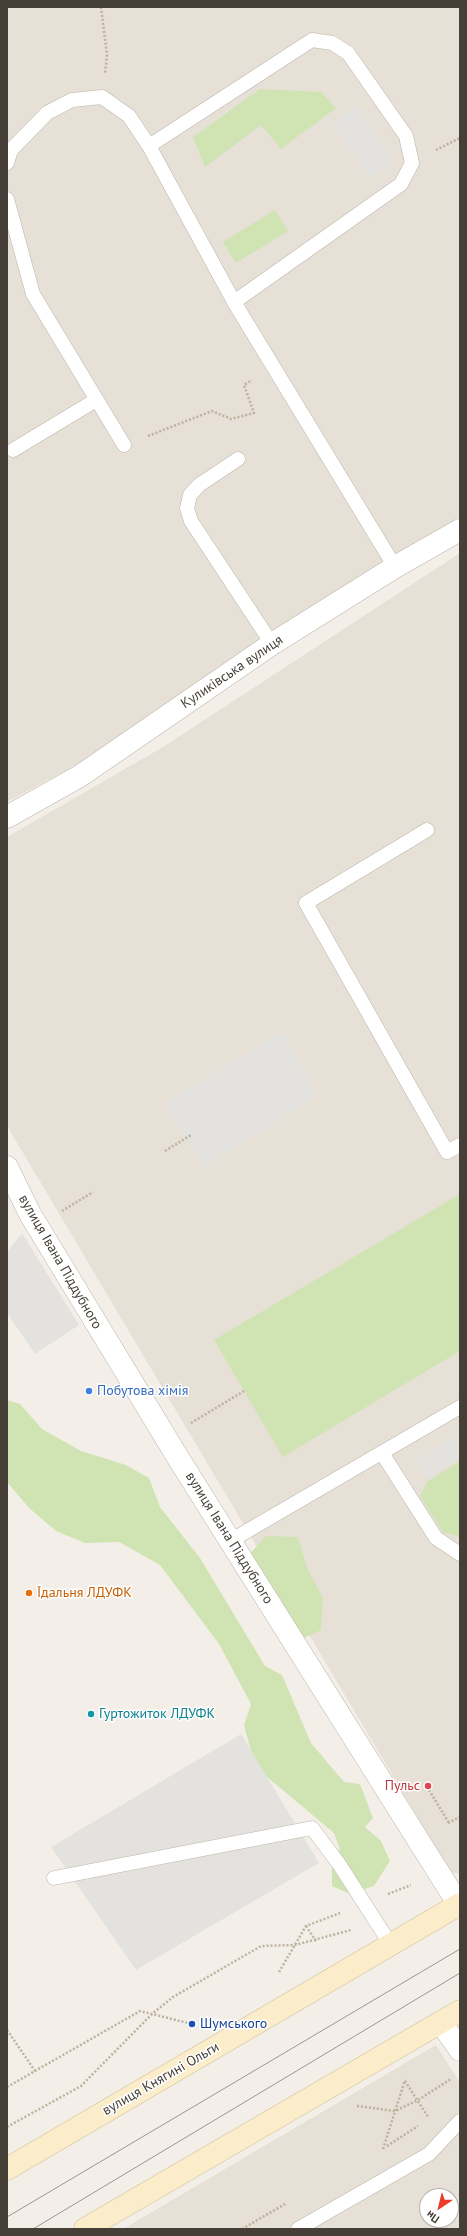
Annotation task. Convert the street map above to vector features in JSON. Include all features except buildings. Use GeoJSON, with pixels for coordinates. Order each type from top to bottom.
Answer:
{"type":"FeatureCollection","features":[{"type":"Feature","properties":{"kind":"main road","name":"вулиця Княгині Ольги"},"geometry":{"type":"LineString","coordinates":[[7,2169],[459,1904]]}},
{"type":"Feature","properties":{"kind":"main road"},"geometry":{"type":"LineString","coordinates":[[85,2229],[380,2056],[460,2011]]}},
{"type":"Feature","properties":{"kind":"street","name":"Куликівська вулиця"},"geometry":{"type":"LineString","coordinates":[[7,818],[80,776],[272,644],[395,567],[460,530]]}},
{"type":"Feature","properties":{"kind":"street","name":"вулиця Івана Піддубного"},"geometry":{"type":"LineString","coordinates":[[7,1167],[38,1227],[230,1541],[459,1904]]}},
{"type":"Feature","properties":{"kind":"street"},"geometry":{"type":"LineString","coordinates":[[441,2022],[460,2050]]}},
{"type":"Feature","properties":{"kind":"lane"},"geometry":{"type":"LineString","coordinates":[[149,146],[312,40],[332,43],[348,53],[406,136],[412,163],[401,184],[234,302]]}},
{"type":"Feature","properties":{"kind":"lane"},"geometry":{"type":"LineString","coordinates":[[7,163],[11,150],[47,113],[72,100],[102,97],[130,116],[149,146],[234,302],[395,567]]}},
{"type":"Feature","properties":{"kind":"lane"},"geometry":{"type":"LineString","coordinates":[[7,199],[33,294],[124,446]]}},
{"type":"Feature","properties":{"kind":"lane"},"geometry":{"type":"LineString","coordinates":[[13,450],[96,400]]}},
{"type":"Feature","properties":{"kind":"lane"},"geometry":{"type":"LineString","coordinates":[[238,459],[199,485],[190,495],[187,508],[191,521],[272,644]]}},
{"type":"Feature","properties":{"kind":"lane"},"geometry":{"type":"LineString","coordinates":[[427,830],[306,903],[447,1152],[460,1145]]}},
{"type":"Feature","properties":{"kind":"lane"},"geometry":{"type":"LineString","coordinates":[[230,1541],[460,1407]]}},
{"type":"Feature","properties":{"kind":"lane"},"geometry":{"type":"LineString","coordinates":[[382,1453],[436,1538],[460,1554]]}},
{"type":"Feature","properties":{"kind":"lane"},"geometry":{"type":"LineString","coordinates":[[54,1878],[312,1828],[339,1864],[363,1904],[391,1945]]}},
{"type":"Feature","properties":{"kind":"lane"},"geometry":{"type":"LineString","coordinates":[[298,2229],[429,2154],[460,2121]]}},
{"type":"Feature","properties":{"kind":"path"},"geometry":{"type":"LineString","coordinates":[[100,7],[107,55]]}},
{"type":"Feature","properties":{"kind":"path"},"geometry":{"type":"LineString","coordinates":[[124,446],[212,411],[231,419],[254,413]]}},
{"type":"Feature","properties":{"kind":"path"},"geometry":{"type":"LineString","coordinates":[[165,1151],[191,1136]]}},
{"type":"Feature","properties":{"kind":"path"},"geometry":{"type":"LineString","coordinates":[[38,1227],[92,1192]]}},
{"type":"Feature","properties":{"kind":"path"},"geometry":{"type":"LineString","coordinates":[[186,1426],[244,1391]]}},
{"type":"Feature","properties":{"kind":"path"},"geometry":{"type":"LineString","coordinates":[[429,1790],[449,1823]]}},
{"type":"Feature","properties":{"kind":"path"},"geometry":{"type":"LineString","coordinates":[[444,1826],[460,1817]]}},
{"type":"Feature","properties":{"kind":"path"},"geometry":{"type":"LineString","coordinates":[[280,1972],[306,1926],[417,1883]]}},
{"type":"Feature","properties":{"kind":"path"},"geometry":{"type":"LineString","coordinates":[[7,2127],[81,2086],[152,2014],[172,1997],[261,1946],[295,1945],[316,1941],[306,1926]]}},
{"type":"Feature","properties":{"kind":"path"},"geometry":{"type":"LineString","coordinates":[[7,2087],[140,2011],[192,2024]]}},
{"type":"Feature","properties":{"kind":"path"},"geometry":{"type":"LineString","coordinates":[[7,2030],[35,2071]]}},
{"type":"Feature","properties":{"kind":"path"},"geometry":{"type":"LineString","coordinates":[[350,2110],[357,2106],[395,2111],[418,2100],[451,2079]]}},
{"type":"Feature","properties":{"kind":"path"},"geometry":{"type":"LineString","coordinates":[[383,2149],[405,2080],[429,2119]]}},
{"type":"Feature","properties":{"kind":"path"},"geometry":{"type":"LineString","coordinates":[[376,2153],[422,2123]]}},
{"type":"Feature","properties":{"kind":"path"},"geometry":{"type":"LineString","coordinates":[[242,2229],[289,2202]]}},
{"type":"Feature","properties":{"kind":"shaded area"},"geometry":{"type":"Polygon","coordinates":[[[7,7],[460,7],[460,533],[83,761],[7,802],[7,7]]]}},
{"type":"Feature","properties":{"kind":"shaded area"},"geometry":{"type":"Polygon","coordinates":[[[358,106],[394,160],[369,177],[332,123],[358,106]]]}},
{"type":"Feature","properties":{"kind":"shaded area"},"geometry":{"type":"Polygon","coordinates":[[[460,553],[460,1874],[450,1872],[7,1126],[7,837],[163,747],[460,553]]]}},
{"type":"Feature","properties":{"kind":"shaded area"},"geometry":{"type":"Polygon","coordinates":[[[282,1032],[318,1096],[203,1167],[165,1103],[282,1032]]]}},
{"type":"Feature","properties":{"kind":"shaded area"},"geometry":{"type":"Polygon","coordinates":[[[22,1233],[79,1325],[35,1354],[7,1313],[7,1252],[22,1233]]]}},
{"type":"Feature","properties":{"kind":"shaded area"},"geometry":{"type":"Polygon","coordinates":[[[460,1433],[460,1458],[426,1479],[415,1462],[460,1433]]]}},
{"type":"Feature","properties":{"kind":"shaded area"},"geometry":{"type":"Polygon","coordinates":[[[241,1734],[319,1863],[136,1970],[51,1847],[241,1734]]]}},
{"type":"Feature","properties":{"kind":"shaded area"},"geometry":{"type":"Polygon","coordinates":[[[436,2045],[460,2083],[460,2229],[123,2229],[436,2045]]]}},
{"type":"Feature","properties":{"kind":"green space"},"geometry":{"type":"Polygon","coordinates":[[[260,89],[321,92],[336,108],[281,149],[261,125],[205,167],[193,137],[260,89]]]}},
{"type":"Feature","properties":{"kind":"green space"},"geometry":{"type":"Polygon","coordinates":[[[275,210],[288,231],[236,263],[223,242],[275,210]]]}},
{"type":"Feature","properties":{"kind":"green space"},"geometry":{"type":"Polygon","coordinates":[[[460,1194],[460,1351],[283,1457],[214,1340],[460,1194]]]}},
{"type":"Feature","properties":{"kind":"green space"},"geometry":{"type":"Polygon","coordinates":[[[7,1400],[20,1404],[42,1429],[81,1451],[126,1465],[149,1478],[160,1507],[200,1558],[265,1666],[282,1675],[311,1743],[344,1782],[360,1784],[373,1818],[365,1827],[381,1841],[390,1861],[374,1886],[350,1894],[332,1886],[332,1861],[340,1849],[334,1833],[261,1772],[252,1755],[244,1725],[251,1704],[219,1644],[160,1565],[119,1542],[85,1543],[56,1531],[29,1508],[7,1482],[7,1400]]]}},
{"type":"Feature","properties":{"kind":"green space"},"geometry":{"type":"Polygon","coordinates":[[[460,1461],[460,1537],[443,1532],[420,1496],[427,1482],[460,1461]]]}},
{"type":"Feature","properties":{"kind":"green space"},"geometry":{"type":"Polygon","coordinates":[[[266,1536],[298,1537],[307,1568],[323,1598],[321,1630],[291,1644],[245,1559],[266,1536]]]}},
{"type":"Feature","properties":{"kind":"tram line"},"geometry":{"type":"LineString","coordinates":[[7,2217],[460,1949]]}},
{"type":"Feature","properties":{"kind":"tram line"},"geometry":{"type":"LineString","coordinates":[[33,2229],[460,1973]]}},
{"type":"Feature","properties":{"kind":"place","name":"Побутова хімія"},"geometry":{"type":"Point","coordinates":[89,1391]}},
{"type":"Feature","properties":{"kind":"place","name":"Їдальня ЛДУФК"},"geometry":{"type":"Point","coordinates":[29,1593]}},
{"type":"Feature","properties":{"kind":"place","name":"Гуртожиток ЛДУФК"},"geometry":{"type":"Point","coordinates":[91,1714]}},
{"type":"Feature","properties":{"kind":"place","name":"Пульс"},"geometry":{"type":"Point","coordinates":[428,1786]}},
{"type":"Feature","properties":{"kind":"place","name":"Шумського"},"geometry":{"type":"Point","coordinates":[192,2024]}}]}
